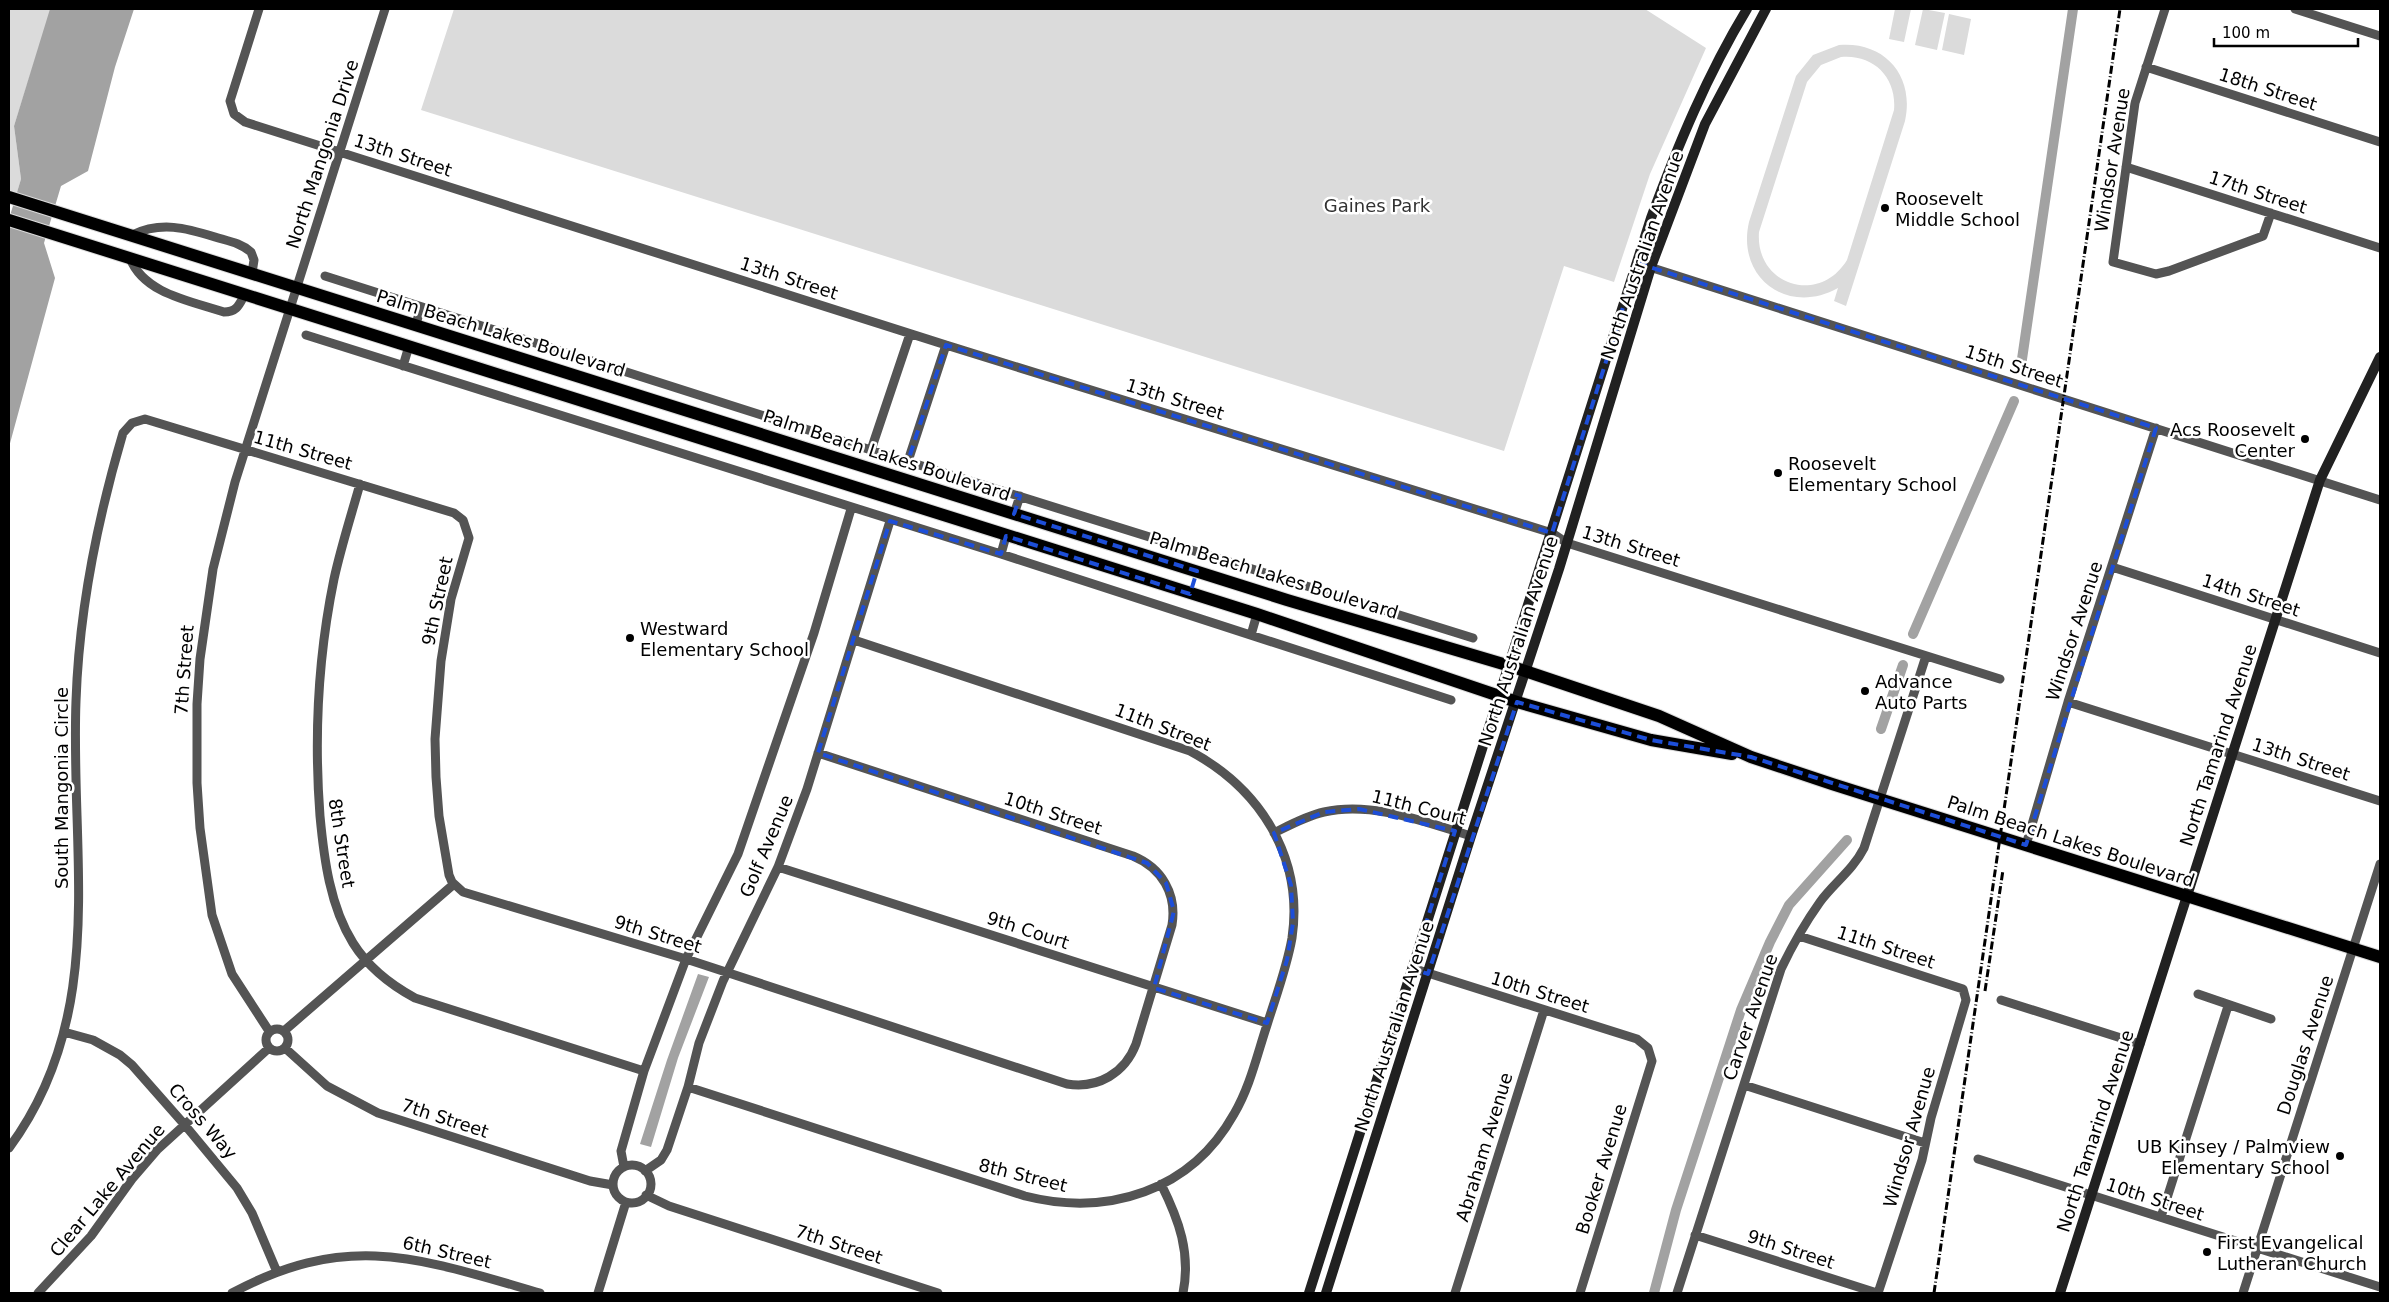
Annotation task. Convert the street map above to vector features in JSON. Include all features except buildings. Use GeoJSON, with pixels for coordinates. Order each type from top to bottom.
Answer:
{"type":"FeatureCollection","features":[{"type":"Feature","properties":{"kind":"main road","name":"North Australian Avenue"},"geometry":{"type":"LineString","coordinates":[[1309,1293],[1456,831],[1501,696],[1637,263],[1665,181],[1690,118],[1716,65],[1747,9]]}},
{"type":"Feature","properties":{"kind":"main road","name":"North Australian Avenue"},"geometry":{"type":"LineString","coordinates":[[1326,1293],[1471,836],[1517,702],[1651,267],[1705,124],[1766,9]]}},
{"type":"Feature","properties":{"kind":"main road","name":"Palm Beach Lakes Boulevard"},"geometry":{"type":"LineString","coordinates":[[9,197],[589,378],[1014,514],[1510,666],[1659,716],[1751,757],[2380,957]]}},
{"type":"Feature","properties":{"kind":"main road","name":"Palm Beach Lakes Boulevard"},"geometry":{"type":"LineString","coordinates":[[9,220],[1257,614],[1517,702],[1651,740],[1751,757]]}},
{"type":"Feature","properties":{"kind":"main road","name":"North Tamarind Avenue"},"geometry":{"type":"LineString","coordinates":[[2060,1293],[2320,480],[2380,357]]}},
{"type":"Feature","properties":{"kind":"main road"},"geometry":{"type":"LineString","coordinates":[[584,402],[589,378]]}},
{"type":"Feature","properties":{"kind":"main road"},"geometry":{"type":"LineString","coordinates":[[1190,594],[1197,571]]}},
{"type":"Feature","properties":{"kind":"street","name":"13th Street"},"geometry":{"type":"LineString","coordinates":[[258,9],[230,101],[234,114],[245,122],[910,334],[1552,533],[1567,543],[2000,679]]}},
{"type":"Feature","properties":{"kind":"street","name":"North Mangonia Drive"},"geometry":{"type":"LineString","coordinates":[[289,308],[385,9]]}},
{"type":"Feature","properties":{"kind":"street","name":"Windsor Avenue"},"geometry":{"type":"LineString","coordinates":[[2165,9],[2135,103],[2113,262],[2156,274],[2169,271],[2263,236],[2271,213]]}},
{"type":"Feature","properties":{"kind":"street"},"geometry":{"type":"LineString","coordinates":[[2295,9],[2380,36]]}},
{"type":"Feature","properties":{"kind":"street","name":"18th Street"},"geometry":{"type":"LineString","coordinates":[[2146,67],[2380,142]]}},
{"type":"Feature","properties":{"kind":"street","name":"17th Street"},"geometry":{"type":"LineString","coordinates":[[2126,167],[2380,248]]}},
{"type":"Feature","properties":{"kind":"street"},"geometry":{"type":"LineString","coordinates":[[132,236],[144,230],[177,226],[235,243],[251,252],[254,260],[252,273]]}},
{"type":"Feature","properties":{"kind":"street"},"geometry":{"type":"LineString","coordinates":[[130,258],[134,270],[146,281],[173,295],[224,312],[232,312],[238,308],[245,294]]}},
{"type":"Feature","properties":{"kind":"street","name":"15th Street"},"geometry":{"type":"LineString","coordinates":[[1637,263],[2380,500]]}},
{"type":"Feature","properties":{"kind":"street"},"geometry":{"type":"LineString","coordinates":[[325,276],[1473,638]]}},
{"type":"Feature","properties":{"kind":"street"},"geometry":{"type":"LineString","coordinates":[[416,324],[421,307]]}},
{"type":"Feature","properties":{"kind":"street","name":"7th Street"},"geometry":{"type":"LineString","coordinates":[[269,1031],[232,974],[212,915],[205,873],[196,783],[197,704],[205,614],[223,525],[289,308]]}},
{"type":"Feature","properties":{"kind":"street"},"geometry":{"type":"LineString","coordinates":[[872,450],[910,334]]}},
{"type":"Feature","properties":{"kind":"street"},"geometry":{"type":"LineString","coordinates":[[306,335],[851,509],[1001,554],[1451,700]]}},
{"type":"Feature","properties":{"kind":"street"},"geometry":{"type":"LineString","coordinates":[[908,461],[946,345]]}},
{"type":"Feature","properties":{"kind":"street"},"geometry":{"type":"LineString","coordinates":[[403,366],[409,346]]}},
{"type":"Feature","properties":{"kind":"street","name":"11th Street"},"geometry":{"type":"LineString","coordinates":[[132,422],[145,419],[454,513],[463,520]]}},
{"type":"Feature","properties":{"kind":"street","name":"South Mangonia Circle"},"geometry":{"type":"LineString","coordinates":[[9,1148],[41,1094],[64,1032],[75,982],[78,953],[75,748],[79,652],[99,522],[123,433],[132,422]]}},
{"type":"Feature","properties":{"kind":"street","name":"Windsor Avenue"},"geometry":{"type":"LineString","coordinates":[[2026,845],[2068,702],[2156,428]]}},
{"type":"Feature","properties":{"kind":"street","name":"8th Street"},"geometry":{"type":"LineString","coordinates":[[360,484],[342,548],[327,620],[318,704],[319,804],[327,871],[344,926],[354,944],[391,984],[428,1003],[644,1070]]}},
{"type":"Feature","properties":{"kind":"street"},"geometry":{"type":"LineString","coordinates":[[1014,514],[1020,496]]}},
{"type":"Feature","properties":{"kind":"street","name":"Golf Avenue"},"geometry":{"type":"LineString","coordinates":[[624,1167],[622,1151],[644,1070],[686,959],[738,854],[814,633],[851,509]]}},
{"type":"Feature","properties":{"kind":"street","name":"9th Street"},"geometry":{"type":"LineString","coordinates":[[463,520],[468,538],[451,600],[444,638],[435,739],[439,816],[449,875],[454,884],[470,895],[686,959],[1074,1085],[1088,1085],[1102,1081],[1115,1074],[1125,1064],[1136,1044],[1154,988]]}},
{"type":"Feature","properties":{"kind":"street","name":"Golf Avenue"},"geometry":{"type":"LineString","coordinates":[[645,1171],[661,1160],[667,1150],[688,1087],[699,1043],[727,973],[778,868],[818,754],[890,521]]}},
{"type":"Feature","properties":{"kind":"street"},"geometry":{"type":"LineString","coordinates":[[1001,554],[1006,536]]}},
{"type":"Feature","properties":{"kind":"street","name":"14th Street"},"geometry":{"type":"LineString","coordinates":[[2112,567],[2380,653]]}},
{"type":"Feature","properties":{"kind":"street"},"geometry":{"type":"LineString","coordinates":[[1390,629],[1393,613]]}},
{"type":"Feature","properties":{"kind":"street"},"geometry":{"type":"LineString","coordinates":[[1250,635],[1257,614]]}},
{"type":"Feature","properties":{"kind":"street","name":"11th Street"},"geometry":{"type":"LineString","coordinates":[[854,640],[1190,751],[1228,775],[1244,790],[1274,833],[1286,863],[1291,885],[1293,923],[1287,960],[1267,1023]]}},
{"type":"Feature","properties":{"kind":"street","name":"Carver Avenue"},"geometry":{"type":"LineString","coordinates":[[1677,1293],[1781,970],[1799,936],[1820,903],[1858,859],[1880,799],[1926,656]]}},
{"type":"Feature","properties":{"kind":"street","name":"13th Street"},"geometry":{"type":"LineString","coordinates":[[2068,702],[2380,801]]}},
{"type":"Feature","properties":{"kind":"street","name":"10th Street"},"geometry":{"type":"LineString","coordinates":[[818,754],[1114,850],[1147,863],[1158,872],[1166,883],[1174,911],[1172,925],[1154,988]]}},
{"type":"Feature","properties":{"kind":"street","name":"11th Court"},"geometry":{"type":"LineString","coordinates":[[1274,833],[1307,817],[1324,812],[1359,809],[1385,812],[1471,836]]}},
{"type":"Feature","properties":{"kind":"street","name":"Douglas Avenue"},"geometry":{"type":"LineString","coordinates":[[2243,1293],[2380,864]]}},
{"type":"Feature","properties":{"kind":"street","name":"9th Court"},"geometry":{"type":"LineString","coordinates":[[778,868],[1267,1023]]}},
{"type":"Feature","properties":{"kind":"street"},"geometry":{"type":"LineString","coordinates":[[284,1031],[454,884]]}},
{"type":"Feature","properties":{"kind":"street","name":"11th Street"},"geometry":{"type":"LineString","coordinates":[[1799,936],[1963,989]]}},
{"type":"Feature","properties":{"kind":"street","name":"10th Street"},"geometry":{"type":"LineString","coordinates":[[1412,968],[1637,1039],[1644,1043],[1652,1054]]}},
{"type":"Feature","properties":{"kind":"street","name":"Windsor Avenue"},"geometry":{"type":"LineString","coordinates":[[1878,1293],[1922,1160],[1925,1143],[1966,1000],[1963,989]]}},
{"type":"Feature","properties":{"kind":"street"},"geometry":{"type":"LineString","coordinates":[[2198,994],[2228,1006],[2271,1019]]}},
{"type":"Feature","properties":{"kind":"street"},"geometry":{"type":"LineString","coordinates":[[2001,1000],[2140,1044]]}},
{"type":"Feature","properties":{"kind":"street"},"geometry":{"type":"LineString","coordinates":[[2161,1218],[2228,1006]]}},
{"type":"Feature","properties":{"kind":"street","name":"Abraham Avenue"},"geometry":{"type":"LineString","coordinates":[[1455,1293],[1544,1010]]}},
{"type":"Feature","properties":{"kind":"street","name":"8th Street"},"geometry":{"type":"LineString","coordinates":[[688,1087],[1047,1202],[1077,1204],[1107,1202],[1129,1197],[1162,1184],[1191,1165],[1222,1133],[1244,1094],[1267,1023]]}},
{"type":"Feature","properties":{"kind":"street"},"geometry":{"type":"LineString","coordinates":[[275,1028],[284,1031],[288,1040],[284,1048],[278,1051],[269,1048],[266,1041],[269,1031],[275,1028]]}},
{"type":"Feature","properties":{"kind":"street","name":"Cross Way"},"geometry":{"type":"LineString","coordinates":[[64,1032],[93,1040],[120,1055],[132,1065],[237,1188],[261,1231],[277,1272]]}},
{"type":"Feature","properties":{"kind":"street","name":"Clear Lake Avenue"},"geometry":{"type":"LineString","coordinates":[[38,1293],[91,1236],[132,1179],[157,1150],[269,1048]]}},
{"type":"Feature","properties":{"kind":"street","name":"7th Street"},"geometry":{"type":"LineString","coordinates":[[284,1048],[327,1086],[378,1113],[590,1181],[613,1185]]}},
{"type":"Feature","properties":{"kind":"street","name":"Booker Avenue"},"geometry":{"type":"LineString","coordinates":[[1580,1293],[1652,1061],[1652,1054]]}},
{"type":"Feature","properties":{"kind":"street"},"geometry":{"type":"LineString","coordinates":[[1744,1085],[1925,1143]]}},
{"type":"Feature","properties":{"kind":"street","name":"10th Street"},"geometry":{"type":"LineString","coordinates":[[1978,1159],[2380,1287]]}},
{"type":"Feature","properties":{"kind":"street"},"geometry":{"type":"LineString","coordinates":[[635,1165],[645,1171],[650,1180],[646,1195],[637,1202],[626,1202],[617,1195],[613,1185],[616,1174],[624,1167],[635,1165]]}},
{"type":"Feature","properties":{"kind":"street"},"geometry":{"type":"LineString","coordinates":[[1162,1184],[1177,1215],[1182,1231],[1186,1264],[1183,1293]]}},
{"type":"Feature","properties":{"kind":"street","name":"7th Street"},"geometry":{"type":"LineString","coordinates":[[646,1195],[669,1206],[938,1293]]}},
{"type":"Feature","properties":{"kind":"street"},"geometry":{"type":"LineString","coordinates":[[598,1293],[626,1202]]}},
{"type":"Feature","properties":{"kind":"street","name":"9th Street"},"geometry":{"type":"LineString","coordinates":[[1696,1235],[1878,1293]]}},
{"type":"Feature","properties":{"kind":"street","name":"6th Street"},"geometry":{"type":"LineString","coordinates":[[232,1293],[297,1265],[342,1256],[397,1256],[443,1265],[540,1293]]}},
{"type":"Feature","properties":{"kind":"highlighted area"},"geometry":{"type":"Polygon","coordinates":[[[1637,263],[2156,428],[2026,845],[1751,757],[1651,740],[1517,702],[1428,974],[1412,968],[1455,831],[1359,809],[1324,812],[1274,833],[1291,885],[1293,923],[1287,960],[1267,1023],[1154,988],[1174,911],[1166,883],[1147,863],[818,753],[890,521],[1001,554],[1006,536],[1190,594],[1197,571],[1014,514],[1020,496],[908,461],[946,345],[1552,533],[1637,263]]]}},
{"type":"Feature","properties":{"kind":"green space"},"geometry":{"type":"Polygon","coordinates":[[[9,9],[51,9],[14,126],[21,179],[16,196],[9,191],[9,9]]]}},
{"type":"Feature","properties":{"kind":"green space","name":"Gaines Park"},"geometry":{"type":"Polygon","coordinates":[[[454,9],[1645,9],[1706,48],[1650,174],[1614,282],[1564,266],[1504,451],[421,110],[454,9]]]}},
{"type":"Feature","properties":{"kind":"green space"},"geometry":{"type":"Polygon","coordinates":[[[1895,9],[1911,9],[1904,42],[1889,39],[1895,9]]]}},
{"type":"Feature","properties":{"kind":"green space"},"geometry":{"type":"Polygon","coordinates":[[[1923,9],[1945,13],[1937,50],[1915,45],[1923,9]]]}},
{"type":"Feature","properties":{"kind":"green space"},"geometry":{"type":"Polygon","coordinates":[[[1949,14],[1971,19],[1964,55],[1942,50],[1949,14]]]}},
{"type":"Feature","properties":{"kind":"green space"},"geometry":{"type":"Polygon","coordinates":[[[1839,45],[1855,45],[1882,55],[1893,64],[1900,76],[1905,89],[1907,104],[1905,121],[1846,306],[1834,301],[1838,288],[1819,296],[1801,297],[1784,294],[1770,286],[1758,275],[1750,260],[1747,242],[1749,222],[1796,76],[1813,55],[1839,45]],[[1841,57],[1821,65],[1807,82],[1759,232],[1760,250],[1767,265],[1778,276],[1791,283],[1806,285],[1821,282],[1835,274],[1847,260],[1894,110],[1894,98],[1891,87],[1881,70],[1863,59],[1841,57]]]}},
{"type":"Feature","properties":{"kind":"shaded area"},"geometry":{"type":"Polygon","coordinates":[[[50,9],[134,9],[115,67],[88,171],[61,186],[44,243],[55,278],[9,447],[9,219],[21,179],[14,126],[50,9]]]}},
{"type":"Feature","properties":{"kind":"shaded area"},"geometry":{"type":"Polygon","coordinates":[[[698,974],[709,977],[678,1058],[651,1147],[640,1144],[667,1060],[698,974]]]}},
{"type":"Feature","properties":{"kind":"waterway"},"geometry":{"type":"LineString","coordinates":[[2021,366],[2073,9]]}},
{"type":"Feature","properties":{"kind":"waterway"},"geometry":{"type":"LineString","coordinates":[[1913,634],[2014,401]]}},
{"type":"Feature","properties":{"kind":"waterway"},"geometry":{"type":"LineString","coordinates":[[1881,729],[1903,665]]}},
{"type":"Feature","properties":{"kind":"waterway"},"geometry":{"type":"LineString","coordinates":[[1654,1293],[1676,1210],[1741,1010],[1770,942],[1789,905],[1847,840]]}},
{"type":"Feature","properties":{"kind":"railway"},"geometry":{"type":"LineString","coordinates":[[1934,1293],[2120,9]]}},
{"type":"Feature","properties":{"kind":"railway"},"geometry":{"type":"LineString","coordinates":[[1985,991],[2003,870]]}},
{"type":"Feature","properties":{"kind":"place","name":"Roosevelt Middle School"},"geometry":{"type":"Point","coordinates":[1885,208]}},
{"type":"Feature","properties":{"kind":"place","name":"Acs Roosevelt Center"},"geometry":{"type":"Point","coordinates":[2305,439]}},
{"type":"Feature","properties":{"kind":"place","name":"Roosevelt Elementary School"},"geometry":{"type":"Point","coordinates":[1778,473]}},
{"type":"Feature","properties":{"kind":"place","name":"Westward Elementary School"},"geometry":{"type":"Point","coordinates":[630,638]}},
{"type":"Feature","properties":{"kind":"place","name":"Advance Auto Parts"},"geometry":{"type":"Point","coordinates":[1865,691]}},
{"type":"Feature","properties":{"kind":"place","name":"UB Kinsey / Palmview Elementary School"},"geometry":{"type":"Point","coordinates":[2340,1156]}},
{"type":"Feature","properties":{"kind":"place","name":"First Evangelical Lutheran Church"},"geometry":{"type":"Point","coordinates":[2207,1252]}}]}
